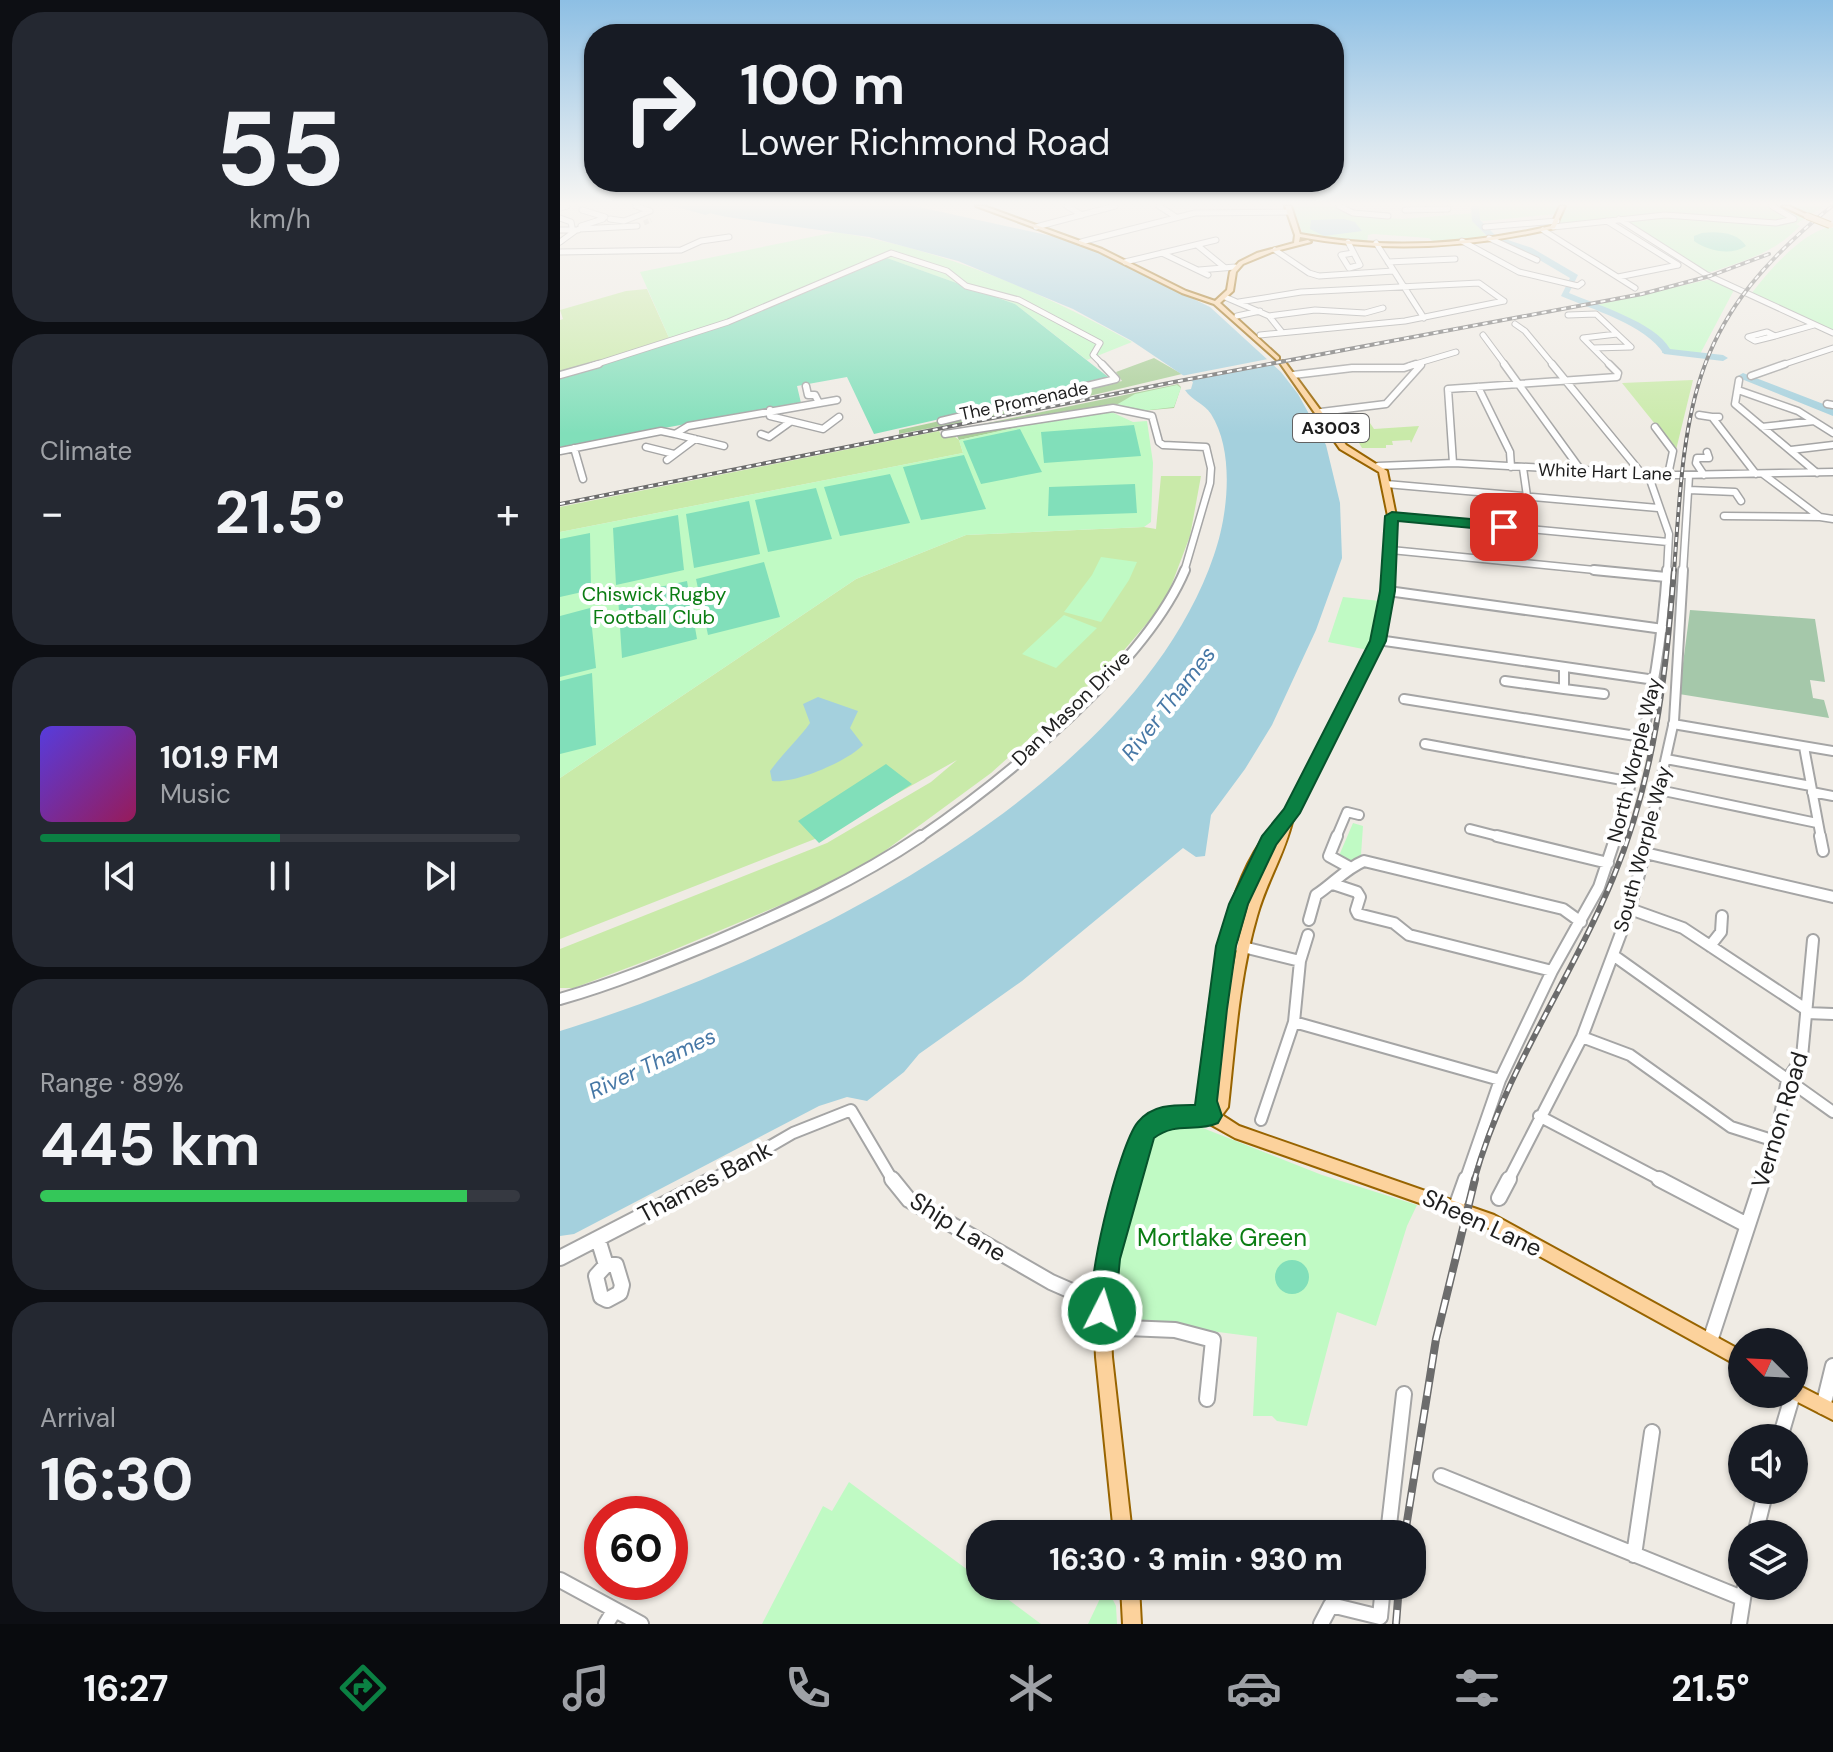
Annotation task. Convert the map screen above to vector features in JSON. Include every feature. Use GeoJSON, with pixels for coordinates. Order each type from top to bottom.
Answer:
{"type":"FeatureCollection","features":[{"type":"Feature","properties":{"kind":"main road"},"geometry":{"type":"LineString","coordinates":[[1164,282],[1216,303],[1230,291],[1232,282]]}},
{"type":"Feature","properties":{"kind":"main road","name":"A3003"},"geometry":{"type":"LineString","coordinates":[[1216,303],[1280,360],[1321,412],[1343,447],[1378,466],[1386,484],[1392,516],[1388,591],[1378,640],[1286,822],[1284,835],[1256,900],[1244,945],[1221,1107],[1210,1116],[1205,1101],[1227,943],[1252,874],[1276,830],[1286,822]]}},
{"type":"Feature","properties":{"kind":"main road"},"geometry":{"type":"LineString","coordinates":[[1122,1520],[1103,1327],[1107,1259],[1145,1130],[1164,1116],[1210,1116]]}},
{"type":"Feature","properties":{"kind":"main road","name":"Sheen Lane"},"geometry":{"type":"LineString","coordinates":[[1210,1116],[1235,1131],[1456,1207],[1501,1227],[1728,1352]]}},
{"type":"Feature","properties":{"kind":"main road"},"geometry":{"type":"LineString","coordinates":[[1808,1399],[1828,1410]]}},
{"type":"Feature","properties":{"kind":"main road"},"geometry":{"type":"LineString","coordinates":[[1131,1600],[1132,1624]]}},
{"type":"Feature","properties":{"kind":"street","name":"The Promenade"},"geometry":{"type":"LineString","coordinates":[[560,375],[733,320],[831,282]]}},
{"type":"Feature","properties":{"kind":"street","name":"The Promenade"},"geometry":{"type":"LineString","coordinates":[[941,420],[1116,379],[1093,355],[1100,343],[1019,300],[966,286],[961,282]]}},
{"type":"Feature","properties":{"kind":"street"},"geometry":{"type":"LineString","coordinates":[[1400,282],[1424,318]]}},
{"type":"Feature","properties":{"kind":"street"},"geometry":{"type":"LineString","coordinates":[[1562,282],[1575,285]]}},
{"type":"Feature","properties":{"kind":"street"},"geometry":{"type":"LineString","coordinates":[[1625,282],[1635,288]]}},
{"type":"Feature","properties":{"kind":"street"},"geometry":{"type":"LineString","coordinates":[[1722,282],[1833,333]]}},
{"type":"Feature","properties":{"kind":"street"},"geometry":{"type":"LineString","coordinates":[[1239,302],[1301,292],[1479,283],[1486,285],[1504,301],[1424,318],[1260,335]]}},
{"type":"Feature","properties":{"kind":"street"},"geometry":{"type":"LineString","coordinates":[[1225,297],[1269,316],[1281,331]]}},
{"type":"Feature","properties":{"kind":"street"},"geometry":{"type":"LineString","coordinates":[[1269,316],[1315,310],[1365,313],[1383,308]]}},
{"type":"Feature","properties":{"kind":"street"},"geometry":{"type":"LineString","coordinates":[[1237,316],[1260,311]]}},
{"type":"Feature","properties":{"kind":"street"},"geometry":{"type":"LineString","coordinates":[[1568,315],[1594,313],[1631,348],[1593,348]]}},
{"type":"Feature","properties":{"kind":"street"},"geometry":{"type":"LineString","coordinates":[[1515,324],[1525,331],[1645,474]]}},
{"type":"Feature","properties":{"kind":"street"},"geometry":{"type":"LineString","coordinates":[[1775,336],[1814,325]]}},
{"type":"Feature","properties":{"kind":"street"},"geometry":{"type":"LineString","coordinates":[[1269,333],[1275,339]]}},
{"type":"Feature","properties":{"kind":"street"},"geometry":{"type":"LineString","coordinates":[[1453,463],[1448,389],[1617,377],[1618,373],[1583,339],[1617,334]]}},
{"type":"Feature","properties":{"kind":"street"},"geometry":{"type":"LineString","coordinates":[[1483,335],[1583,473]]}},
{"type":"Feature","properties":{"kind":"street"},"geometry":{"type":"LineString","coordinates":[[1751,376],[1833,348]]}},
{"type":"Feature","properties":{"kind":"street"},"geometry":{"type":"LineString","coordinates":[[1293,375],[1421,365],[1456,352]]}},
{"type":"Feature","properties":{"kind":"street"},"geometry":{"type":"LineString","coordinates":[[1321,412],[1386,404],[1421,365]]}},
{"type":"Feature","properties":{"kind":"street"},"geometry":{"type":"LineString","coordinates":[[1739,380],[1735,404],[1817,473]]}},
{"type":"Feature","properties":{"kind":"street"},"geometry":{"type":"LineString","coordinates":[[806,386],[808,395],[815,395],[818,401]]}},
{"type":"Feature","properties":{"kind":"street"},"geometry":{"type":"LineString","coordinates":[[1478,387],[1510,452],[1511,467]]}},
{"type":"Feature","properties":{"kind":"street"},"geometry":{"type":"LineString","coordinates":[[1738,390],[1792,408],[1833,433]]}},
{"type":"Feature","properties":{"kind":"street"},"geometry":{"type":"LineString","coordinates":[[675,434],[688,426],[837,400]]}},
{"type":"Feature","properties":{"kind":"street","name":"Dan Mason Drive"},"geometry":{"type":"LineString","coordinates":[[560,999],[662,964],[802,905],[907,846],[979,794],[1051,732],[1124,660],[1174,595],[1201,519],[1211,470],[1206,447],[1163,445],[1159,442],[1152,416],[1113,408],[945,434]]}},
{"type":"Feature","properties":{"kind":"street"},"geometry":{"type":"LineString","coordinates":[[770,410],[770,416],[823,429],[839,417]]}},
{"type":"Feature","properties":{"kind":"street"},"geometry":{"type":"LineString","coordinates":[[1699,415],[1716,417],[1760,474],[1820,517]]}},
{"type":"Feature","properties":{"kind":"street"},"geometry":{"type":"LineString","coordinates":[[1762,427],[1814,421]]}},
{"type":"Feature","properties":{"kind":"street"},"geometry":{"type":"LineString","coordinates":[[761,434],[769,437],[790,422]]}},
{"type":"Feature","properties":{"kind":"street"},"geometry":{"type":"LineString","coordinates":[[1655,427],[1673,451],[1668,475]]}},
{"type":"Feature","properties":{"kind":"street"},"geometry":{"type":"LineString","coordinates":[[560,451],[661,431],[724,446]]}},
{"type":"Feature","properties":{"kind":"street"},"geometry":{"type":"LineString","coordinates":[[667,460],[695,439]]}},
{"type":"Feature","properties":{"kind":"street"},"geometry":{"type":"LineString","coordinates":[[1791,450],[1833,445]]}},
{"type":"Feature","properties":{"kind":"street"},"geometry":{"type":"LineString","coordinates":[[646,447],[674,454]]}},
{"type":"Feature","properties":{"kind":"street"},"geometry":{"type":"LineString","coordinates":[[574,448],[583,479]]}},
{"type":"Feature","properties":{"kind":"street"},"geometry":{"type":"LineString","coordinates":[[1704,475],[1696,463],[1697,458],[1709,458],[1707,452]]}},
{"type":"Feature","properties":{"kind":"street","name":"White Hart Lane"},"geometry":{"type":"LineString","coordinates":[[1378,466],[1409,461],[1583,473],[1689,476],[1833,472]]}},
{"type":"Feature","properties":{"kind":"street"},"geometry":{"type":"LineString","coordinates":[[1523,468],[1527,496]]}},
{"type":"Feature","properties":{"kind":"street","name":"North Worple Way"},"geometry":{"type":"LineString","coordinates":[[1456,1207],[1500,1080],[1608,863],[1633,782],[1663,629],[1669,534],[1645,474]]}},
{"type":"Feature","properties":{"kind":"street","name":"South Worple Way"},"geometry":{"type":"LineString","coordinates":[[1499,1198],[1582,1037],[1630,909],[1645,853],[1673,724],[1689,476]]}},
{"type":"Feature","properties":{"kind":"street"},"geometry":{"type":"LineString","coordinates":[[1386,484],[1658,508]]}},
{"type":"Feature","properties":{"kind":"street"},"geometry":{"type":"LineString","coordinates":[[1689,490],[1735,492],[1741,501]]}},
{"type":"Feature","properties":{"kind":"street"},"geometry":{"type":"LineString","coordinates":[[1392,516],[1668,542]]}},
{"type":"Feature","properties":{"kind":"street"},"geometry":{"type":"LineString","coordinates":[[1724,516],[1833,519]]}},
{"type":"Feature","properties":{"kind":"street"},"geometry":{"type":"LineString","coordinates":[[1391,550],[1666,577]]}},
{"type":"Feature","properties":{"kind":"street"},"geometry":{"type":"LineString","coordinates":[[1388,591],[1663,629]]}},
{"type":"Feature","properties":{"kind":"street"},"geometry":{"type":"LineString","coordinates":[[1378,640],[1655,680]]}},
{"type":"Feature","properties":{"kind":"street"},"geometry":{"type":"LineString","coordinates":[[1564,667],[1564,689]]}},
{"type":"Feature","properties":{"kind":"street"},"geometry":{"type":"LineString","coordinates":[[1505,681],[1604,694]]}},
{"type":"Feature","properties":{"kind":"street"},"geometry":{"type":"LineString","coordinates":[[1404,699],[1642,737]]}},
{"type":"Feature","properties":{"kind":"street"},"geometry":{"type":"LineString","coordinates":[[1673,724],[1833,751]]}},
{"type":"Feature","properties":{"kind":"street"},"geometry":{"type":"LineString","coordinates":[[1425,744],[1633,782]]}},
{"type":"Feature","properties":{"kind":"street"},"geometry":{"type":"LineString","coordinates":[[1804,747],[1823,851]]}},
{"type":"Feature","properties":{"kind":"street"},"geometry":{"type":"LineString","coordinates":[[1666,759],[1833,796]]}},
{"type":"Feature","properties":{"kind":"street"},"geometry":{"type":"LineString","coordinates":[[1659,790],[1817,823]]}},
{"type":"Feature","properties":{"kind":"street"},"geometry":{"type":"LineString","coordinates":[[1349,867],[1329,856],[1347,812],[1359,815]]}},
{"type":"Feature","properties":{"kind":"street"},"geometry":{"type":"LineString","coordinates":[[1470,829],[1608,863]]}},
{"type":"Feature","properties":{"kind":"street"},"geometry":{"type":"LineString","coordinates":[[1645,853],[1833,897]]}},
{"type":"Feature","properties":{"kind":"street"},"geometry":{"type":"LineString","coordinates":[[1309,920],[1316,895],[1333,884],[1349,867],[1364,861],[1563,909],[1581,922]]}},
{"type":"Feature","properties":{"kind":"street"},"geometry":{"type":"LineString","coordinates":[[1333,884],[1357,892],[1360,897],[1356,910],[1358,914],[1394,923],[1409,935],[1552,971]]}},
{"type":"Feature","properties":{"kind":"street"},"geometry":{"type":"LineString","coordinates":[[1630,909],[1683,928],[1806,1012],[1833,1014]]}},
{"type":"Feature","properties":{"kind":"street"},"geometry":{"type":"LineString","coordinates":[[1710,946],[1721,932],[1722,916]]}},
{"type":"Feature","properties":{"kind":"street"},"geometry":{"type":"LineString","coordinates":[[1261,1120],[1294,1022],[1300,961],[1308,935]]}},
{"type":"Feature","properties":{"kind":"street","name":"Vernon Road"},"geometry":{"type":"LineString","coordinates":[[1710,1341],[1775,1141],[1787,1080],[1802,1057],[1813,940]]}},
{"type":"Feature","properties":{"kind":"street"},"geometry":{"type":"LineString","coordinates":[[1227,943],[1300,961]]}},
{"type":"Feature","properties":{"kind":"street"},"geometry":{"type":"LineString","coordinates":[[1613,955],[1833,1112]]}},
{"type":"Feature","properties":{"kind":"street"},"geometry":{"type":"LineString","coordinates":[[1294,1022],[1500,1080]]}},
{"type":"Feature","properties":{"kind":"street"},"geometry":{"type":"LineString","coordinates":[[1582,1037],[1630,1055],[1731,1127],[1775,1141]]}},
{"type":"Feature","properties":{"kind":"street","name":"Thames Bank"},"geometry":{"type":"LineString","coordinates":[[560,1258],[700,1187],[833,1114],[851,1110]]}},
{"type":"Feature","properties":{"kind":"street","name":"Ship Lane"},"geometry":{"type":"LineString","coordinates":[[851,1110],[884,1170],[909,1200],[1051,1282],[1076,1293],[1103,1296]]}},
{"type":"Feature","properties":{"kind":"street"},"geometry":{"type":"LineString","coordinates":[[1539,1116],[1747,1225]]}},
{"type":"Feature","properties":{"kind":"street"},"geometry":{"type":"LineString","coordinates":[[598,1239],[606,1265]]}},
{"type":"Feature","properties":{"kind":"street"},"geometry":{"type":"LineString","coordinates":[[1103,1327],[1206,1336],[1213,1340],[1207,1399]]}},
{"type":"Feature","properties":{"kind":"street"},"geometry":{"type":"LineString","coordinates":[[1828,1410],[1833,1366]]}},
{"type":"Feature","properties":{"kind":"street"},"geometry":{"type":"LineString","coordinates":[[1390,1520],[1404,1394]]}},
{"type":"Feature","properties":{"kind":"street"},"geometry":{"type":"LineString","coordinates":[[1634,1555],[1652,1432]]}},
{"type":"Feature","properties":{"kind":"street"},"geometry":{"type":"LineString","coordinates":[[1441,1476],[1634,1555],[1728,1587]]}},
{"type":"Feature","properties":{"kind":"street"},"geometry":{"type":"LineString","coordinates":[[560,1580],[610,1617],[641,1624]]}},
{"type":"Feature","properties":{"kind":"street"},"geometry":{"type":"LineString","coordinates":[[1321,1624],[1331,1605],[1380,1617],[1382,1600]]}},
{"type":"Feature","properties":{"kind":"street"},"geometry":{"type":"LineString","coordinates":[[1739,1624],[1743,1600]]}},
{"type":"Feature","properties":{"kind":"green space"},"geometry":{"type":"Polygon","coordinates":[[[644,282],[822,282],[776,302],[670,340],[644,282]]]}},
{"type":"Feature","properties":{"kind":"green space"},"geometry":{"type":"Polygon","coordinates":[[[831,282],[953,282],[1015,304],[1112,380],[874,434],[847,377],[797,386],[801,403],[560,447],[560,377],[747,317],[831,282]]]}},
{"type":"Feature","properties":{"kind":"green space"},"geometry":{"type":"Polygon","coordinates":[[[953,282],[1007,282],[1061,305],[1132,342],[1087,360],[1015,304],[953,282]]]}},
{"type":"Feature","properties":{"kind":"green space"},"geometry":{"type":"Polygon","coordinates":[[[1699,282],[1717,282],[1734,290],[1699,356],[1668,351],[1645,329],[1592,306],[1699,282]]]}},
{"type":"Feature","properties":{"kind":"green space"},"geometry":{"type":"Polygon","coordinates":[[[1762,282],[1833,282],[1833,331],[1751,294],[1762,282]]]}},
{"type":"Feature","properties":{"kind":"green space"},"geometry":{"type":"Polygon","coordinates":[[[647,289],[670,340],[560,374],[560,320],[563,319],[560,310],[626,291],[647,289]]]}},
{"type":"Feature","properties":{"kind":"green space"},"geometry":{"type":"Polygon","coordinates":[[[1154,358],[1182,374],[1047,406],[899,434],[899,430],[1122,381],[1116,372],[1154,358]]]}},
{"type":"Feature","properties":{"kind":"green space"},"geometry":{"type":"Polygon","coordinates":[[[1693,380],[1676,450],[1622,383],[1693,380]]]}},
{"type":"Feature","properties":{"kind":"green space"},"geometry":{"type":"Polygon","coordinates":[[[1178,384],[1181,387],[1174,408],[1141,411],[1115,406],[959,440],[954,430],[1178,384]]]}},
{"type":"Feature","properties":{"kind":"green space"},"geometry":{"type":"Polygon","coordinates":[[[1177,385],[1181,388],[1174,407],[1141,411],[1116,405],[1135,394],[1177,385]]]}},
{"type":"Feature","properties":{"kind":"green space","name":"Chiswick Rugby Football Club"},"geometry":{"type":"Polygon","coordinates":[[[1103,408],[1133,422],[1147,421],[1153,463],[1151,522],[1144,527],[966,535],[856,579],[560,778],[560,532],[963,453],[959,440],[1103,408]]]}},
{"type":"Feature","properties":{"kind":"green space"},"geometry":{"type":"Polygon","coordinates":[[[1366,417],[1374,429],[1419,426],[1411,443],[1410,440],[1392,441],[1393,445],[1386,445],[1386,448],[1362,448],[1359,443],[1361,435],[1353,435],[1349,421],[1342,422],[1340,418],[1366,417]]]}},
{"type":"Feature","properties":{"kind":"green space"},"geometry":{"type":"Polygon","coordinates":[[[1134,425],[1141,456],[1044,463],[1041,432],[1134,425]]]}},
{"type":"Feature","properties":{"kind":"green space"},"geometry":{"type":"Polygon","coordinates":[[[1020,429],[1042,472],[981,484],[963,441],[1020,429]]]}},
{"type":"Feature","properties":{"kind":"green space"},"geometry":{"type":"Polygon","coordinates":[[[939,431],[942,437],[954,436],[959,440],[963,453],[560,532],[560,507],[939,431]]]}},
{"type":"Feature","properties":{"kind":"green space"},"geometry":{"type":"Polygon","coordinates":[[[964,455],[986,509],[921,520],[903,467],[964,455]]]}},
{"type":"Feature","properties":{"kind":"green space"},"geometry":{"type":"Polygon","coordinates":[[[890,474],[910,523],[840,536],[824,487],[890,474]]]}},
{"type":"Feature","properties":{"kind":"green space"},"geometry":{"type":"Polygon","coordinates":[[[1161,476],[1201,476],[1190,536],[1165,602],[1114,662],[991,773],[852,875],[659,956],[574,988],[560,988],[560,949],[827,843],[931,782],[957,760],[820,837],[560,939],[560,778],[856,579],[966,535],[1156,529],[1161,476]]]}},
{"type":"Feature","properties":{"kind":"green space"},"geometry":{"type":"Polygon","coordinates":[[[1135,484],[1137,513],[1048,516],[1049,487],[1135,484]]]}},
{"type":"Feature","properties":{"kind":"green space"},"geometry":{"type":"Polygon","coordinates":[[[816,488],[832,539],[768,552],[755,500],[816,488]]]}},
{"type":"Feature","properties":{"kind":"green space"},"geometry":{"type":"Polygon","coordinates":[[[749,501],[760,554],[694,568],[686,514],[749,501]]]}},
{"type":"Feature","properties":{"kind":"green space"},"geometry":{"type":"Polygon","coordinates":[[[678,515],[684,570],[616,585],[613,528],[678,515]]]}},
{"type":"Feature","properties":{"kind":"green space"},"geometry":{"type":"Polygon","coordinates":[[[590,533],[591,590],[560,597],[560,539],[590,533]]]}},
{"type":"Feature","properties":{"kind":"green space"},"geometry":{"type":"Polygon","coordinates":[[[1101,557],[1137,562],[1129,580],[1101,622],[1064,612],[1092,575],[1101,557]]]}},
{"type":"Feature","properties":{"kind":"green space"},"geometry":{"type":"Polygon","coordinates":[[[764,562],[780,617],[708,635],[696,579],[764,562]]]}},
{"type":"Feature","properties":{"kind":"green space"},"geometry":{"type":"Polygon","coordinates":[[[687,581],[697,639],[622,658],[618,596],[687,581]]]}},
{"type":"Feature","properties":{"kind":"green space"},"geometry":{"type":"Polygon","coordinates":[[[1343,597],[1380,601],[1368,650],[1328,642],[1343,597]]]}},
{"type":"Feature","properties":{"kind":"green space"},"geometry":{"type":"Polygon","coordinates":[[[590,608],[596,668],[560,677],[560,616],[590,608]]]}},
{"type":"Feature","properties":{"kind":"green space"},"geometry":{"type":"Polygon","coordinates":[[[1690,610],[1815,619],[1825,682],[1810,680],[1813,698],[1824,700],[1829,718],[1679,694],[1690,610]]]}},
{"type":"Feature","properties":{"kind":"green space"},"geometry":{"type":"Polygon","coordinates":[[[1064,615],[1097,628],[1056,668],[1022,654],[1064,615]]]}},
{"type":"Feature","properties":{"kind":"green space"},"geometry":{"type":"Polygon","coordinates":[[[592,673],[596,745],[560,754],[560,681],[592,673]]]}},
{"type":"Feature","properties":{"kind":"green space"},"geometry":{"type":"Polygon","coordinates":[[[886,764],[912,784],[819,843],[798,821],[886,764]]]}},
{"type":"Feature","properties":{"kind":"green space"},"geometry":{"type":"Polygon","coordinates":[[[1353,823],[1363,826],[1361,855],[1347,863],[1338,858],[1353,823]]]}},
{"type":"Feature","properties":{"kind":"green space","name":"Mortlake Green"},"geometry":{"type":"Polygon","coordinates":[[[1171,1120],[1185,1121],[1322,1175],[1417,1205],[1407,1226],[1376,1326],[1337,1312],[1307,1426],[1277,1421],[1272,1416],[1253,1416],[1257,1337],[1117,1319],[1119,1259],[1142,1159],[1149,1141],[1160,1126],[1171,1120]]]}},
{"type":"Feature","properties":{"kind":"green space"},"geometry":{"type":"Polygon","coordinates":[[[1292,1260],[1304,1265],[1309,1277],[1304,1289],[1292,1294],[1280,1289],[1275,1277],[1280,1265],[1292,1260]]]}},
{"type":"Feature","properties":{"kind":"green space"},"geometry":{"type":"Polygon","coordinates":[[[849,1482],[966,1569],[966,1600],[1009,1600],[1041,1624],[762,1624],[823,1506],[832,1511],[849,1482]]]}},
{"type":"Feature","properties":{"kind":"green space"},"geometry":{"type":"Polygon","coordinates":[[[1099,1600],[1113,1600],[1117,1624],[1088,1624],[1099,1600]]]}},
{"type":"Feature","properties":{"kind":"water","name":"River Thames"},"geometry":{"type":"Polygon","coordinates":[[[1008,282],[1158,282],[1210,307],[1281,372],[1298,394],[1326,445],[1340,503],[1342,558],[1316,630],[1272,725],[1211,815],[1205,856],[1196,857],[1183,848],[1022,981],[919,1054],[904,1072],[867,1101],[847,1097],[819,1106],[574,1234],[560,1236],[560,1031],[649,1000],[745,961],[844,913],[941,856],[1031,792],[1109,720],[1172,641],[1214,555],[1223,521],[1227,484],[1224,446],[1219,429],[1205,407],[1185,390],[1191,389],[1193,382],[1132,341],[1073,309],[1008,282]]]}},
{"type":"Feature","properties":{"kind":"water"},"geometry":{"type":"Polygon","coordinates":[[[818,697],[858,711],[850,728],[863,745],[846,758],[820,770],[794,779],[772,781],[770,771],[810,723],[803,704],[818,697]]]}},
{"type":"Feature","properties":{"kind":"pier"},"geometry":{"type":"Polygon","coordinates":[[[1273,358],[1278,364],[1184,382],[1176,377],[1273,358]]]}},
{"type":"Feature","properties":{"kind":"waterway"},"geometry":{"type":"LineString","coordinates":[[1572,282],[1564,294],[1637,326],[1662,343],[1667,352],[1723,358]]}},
{"type":"Feature","properties":{"kind":"waterway"},"geometry":{"type":"LineString","coordinates":[[1743,376],[1833,413]]}},
{"type":"Feature","properties":{"kind":"railway"},"geometry":{"type":"LineString","coordinates":[[560,504],[1179,381],[1642,294],[1688,282]]}},
{"type":"Feature","properties":{"kind":"railway"},"geometry":{"type":"LineString","coordinates":[[1674,572],[1684,458],[1692,411],[1704,368],[1722,327],[1755,282]]}},
{"type":"Feature","properties":{"kind":"railway"},"geometry":{"type":"LineString","coordinates":[[1474,1181],[1502,1102],[1596,916],[1627,841],[1656,727],[1674,570]]}},
{"type":"Feature","properties":{"kind":"railway"},"geometry":{"type":"LineString","coordinates":[[1407,1520],[1436,1339],[1475,1179]]}},
{"type":"Feature","properties":{"kind":"railway"},"geometry":{"type":"LineString","coordinates":[[1396,1624],[1398,1600]]}},
{"type":"Feature","properties":{"kind":"route"},"geometry":{"type":"LineString","coordinates":[[1102,1311],[1107,1259],[1145,1130],[1164,1116],[1210,1116],[1205,1101],[1226,946],[1239,904],[1268,841],[1291,813],[1378,641],[1388,591],[1392,516],[1504,527]]}}]}
